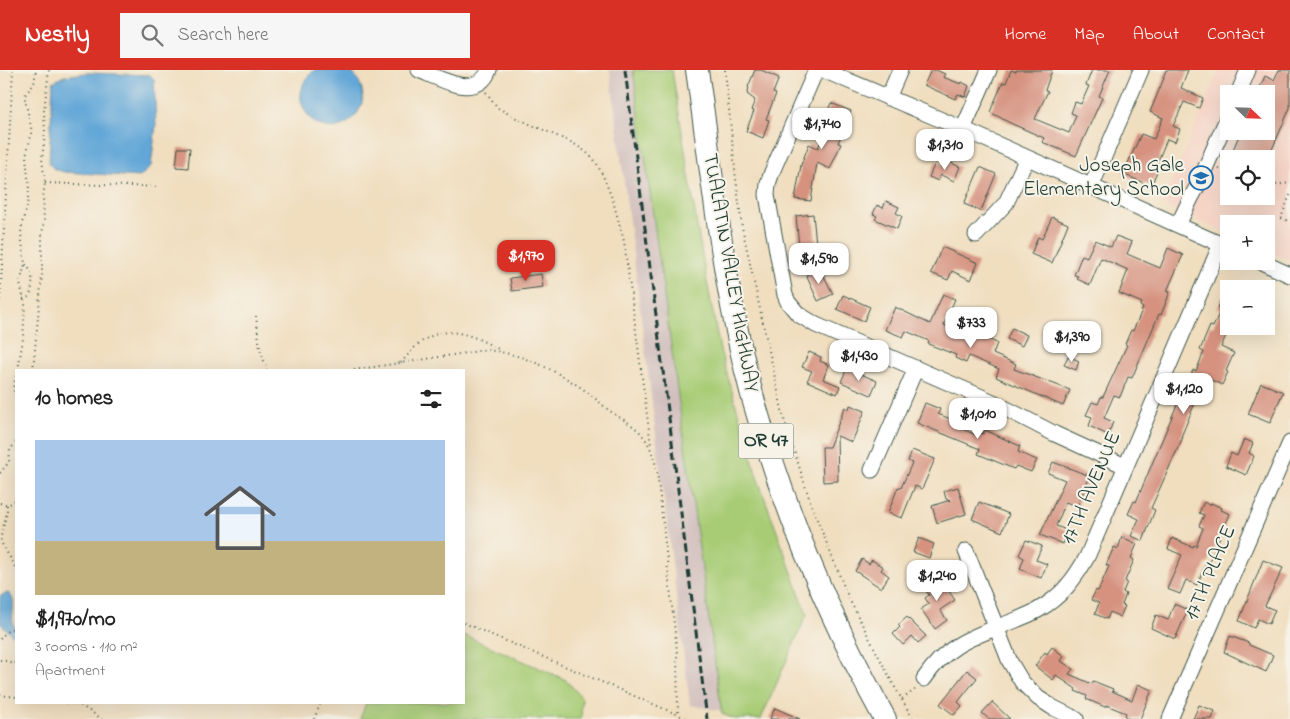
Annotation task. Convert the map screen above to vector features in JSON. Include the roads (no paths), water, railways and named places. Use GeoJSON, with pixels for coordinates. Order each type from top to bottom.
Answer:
{"type":"FeatureCollection","features":[{"type":"Feature","properties":{"kind":"highway","name":"TUALATIN VALLEY HIGHWAY"},"geometry":{"type":"LineString","coordinates":[[697,70],[723,258],[754,401],[778,477],[811,566],[833,617],[885,719]]}},
{"type":"Feature","properties":{"kind":"street"},"geometry":{"type":"LineString","coordinates":[[419,70],[457,86],[474,85],[485,76]]}},
{"type":"Feature","properties":{"kind":"street"},"geometry":{"type":"LineString","coordinates":[[816,70],[768,184],[768,207],[785,295],[793,308],[806,319],[993,402],[1055,434],[1125,466]]}},
{"type":"Feature","properties":{"kind":"street"},"geometry":{"type":"LineString","coordinates":[[823,70],[963,129],[1220,244]]}},
{"type":"Feature","properties":{"kind":"street"},"geometry":{"type":"LineString","coordinates":[[888,98],[900,70]]}},
{"type":"Feature","properties":{"kind":"street"},"geometry":{"type":"LineString","coordinates":[[963,129],[989,70]]}},
{"type":"Feature","properties":{"kind":"street"},"geometry":{"type":"LineString","coordinates":[[1091,187],[1141,70]]}},
{"type":"Feature","properties":{"kind":"street"},"geometry":{"type":"LineString","coordinates":[[1242,85],[1248,70]]}},
{"type":"Feature","properties":{"kind":"street"},"geometry":{"type":"LineString","coordinates":[[1178,225],[1220,135]]}},
{"type":"Feature","properties":{"kind":"street"},"geometry":{"type":"LineString","coordinates":[[976,235],[1006,202],[1027,158]]}},
{"type":"Feature","properties":{"kind":"street","name":"17TH AVENUE"},"geometry":{"type":"LineString","coordinates":[[924,679],[934,664],[961,641],[1037,611],[1074,580],[1087,557],[1125,466],[1220,257]]}},
{"type":"Feature","properties":{"kind":"street"},"geometry":{"type":"LineString","coordinates":[[1275,268],[1290,275]]}},
{"type":"Feature","properties":{"kind":"street"},"geometry":{"type":"LineString","coordinates":[[872,470],[916,368]]}},
{"type":"Feature","properties":{"kind":"street","name":"17TH PLACE"},"geometry":{"type":"LineString","coordinates":[[1170,719],[1290,443]]}},
{"type":"Feature","properties":{"kind":"street"},"geometry":{"type":"LineString","coordinates":[[966,551],[1010,662],[1022,682],[1038,698],[1076,719]]}},
{"type":"Feature","properties":{"kind":"water"},"geometry":{"type":"Polygon","coordinates":[[[315,70],[349,70],[359,83],[363,95],[360,107],[354,118],[344,125],[332,128],[320,125],[309,117],[305,111],[301,100],[302,87],[308,76],[315,70]]]}},
{"type":"Feature","properties":{"kind":"water"},"geometry":{"type":"Polygon","coordinates":[[[86,73],[150,75],[154,79],[156,125],[151,166],[140,177],[64,172],[54,169],[49,163],[53,82],[64,76],[86,73]]]}},
{"type":"Feature","properties":{"kind":"water"},"geometry":{"type":"Polygon","coordinates":[[[7,593],[12,597],[15,638],[0,623],[0,596],[7,593]]]}},
{"type":"Feature","properties":{"kind":"railway"},"geometry":{"type":"LineString","coordinates":[[625,70],[707,719]]}},
{"type":"Feature","properties":{"kind":"place","name":"Joseph Gale Elementary School"},"geometry":{"type":"Point","coordinates":[1201,178]}}]}
